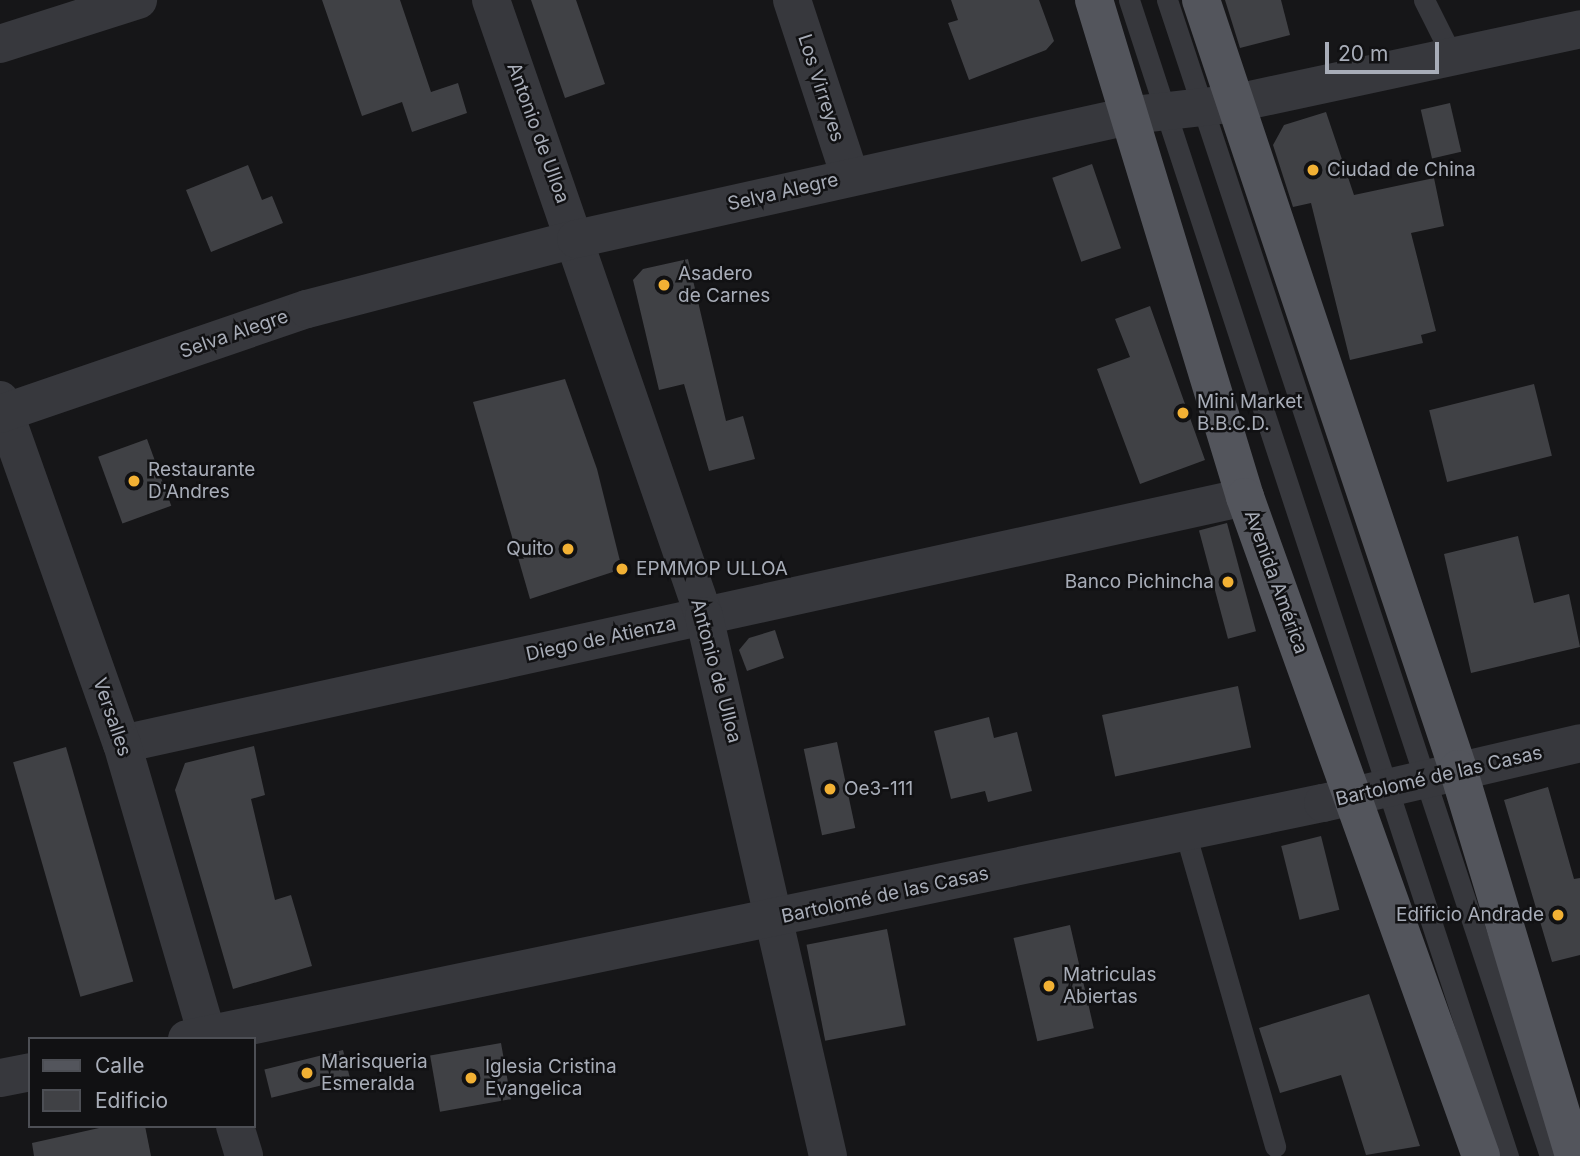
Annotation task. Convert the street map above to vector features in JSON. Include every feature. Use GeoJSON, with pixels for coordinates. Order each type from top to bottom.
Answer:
{"type":"FeatureCollection","features":[{"type":"Feature","properties":{"kind":"main road","name":"Avenida América"},"geometry":{"type":"LineString","coordinates":[[1094,0],[1184,109],[1458,769],[1569,1155]]}},
{"type":"Feature","properties":{"kind":"main road","name":"Avenida América"},"geometry":{"type":"LineString","coordinates":[[1201,0],[1184,109],[1245,497],[1367,792],[1481,1156]]}},
{"type":"Feature","properties":{"kind":"street"},"geometry":{"type":"LineString","coordinates":[[0,44],[138,0]]}},
{"type":"Feature","properties":{"kind":"street","name":"Antonio de Ulloa"},"geometry":{"type":"LineString","coordinates":[[491,0],[576,239],[704,617],[778,918],[828,1156]]}},
{"type":"Feature","properties":{"kind":"street","name":"Los Virreyes"},"geometry":{"type":"LineString","coordinates":[[792,0],[850,176]]}},
{"type":"Feature","properties":{"kind":"street","name":"Selva Alegre"},"geometry":{"type":"LineString","coordinates":[[1,409],[307,309],[576,239],[850,176],[1580,29]]}},
{"type":"Feature","properties":{"kind":"street","name":"Versalles"},"geometry":{"type":"LineString","coordinates":[[1,409],[122,744],[201,1037]]}},
{"type":"Feature","properties":{"kind":"street","name":"Diego de Atienza"},"geometry":{"type":"LineString","coordinates":[[122,744],[1245,497]]}},
{"type":"Feature","properties":{"kind":"street","name":"Bartolomé de las Casas"},"geometry":{"type":"LineString","coordinates":[[201,1037],[1185,832],[1580,743]]}},
{"type":"Feature","properties":{"kind":"street"},"geometry":{"type":"LineString","coordinates":[[0,1078],[28,1072]]}},
{"type":"Feature","properties":{"kind":"street"},"geometry":{"type":"LineString","coordinates":[[236,1128],[244,1156]]}},
{"type":"Feature","properties":{"kind":"lane"},"geometry":{"type":"LineString","coordinates":[[1129,0],[1184,109],[1420,779],[1569,1155]]}},
{"type":"Feature","properties":{"kind":"lane"},"geometry":{"type":"LineString","coordinates":[[1167,0],[1184,109],[1367,792],[1508,1156]]}},
{"type":"Feature","properties":{"kind":"lane"},"geometry":{"type":"LineString","coordinates":[[1424,0],[1452,56]]}},
{"type":"Feature","properties":{"kind":"lane"},"geometry":{"type":"LineString","coordinates":[[1185,832],[1275,1146]]}},
{"type":"Feature","properties":{"kind":"building"},"geometry":{"type":"Polygon","coordinates":[[[322,0],[400,0],[431,92],[458,83],[467,113],[412,132],[402,102],[362,116],[322,0]]]}},
{"type":"Feature","properties":{"kind":"building"},"geometry":{"type":"Polygon","coordinates":[[[531,0],[576,0],[605,84],[565,98],[531,0]]]}},
{"type":"Feature","properties":{"kind":"building"},"geometry":{"type":"Polygon","coordinates":[[[951,0],[1039,0],[1054,41],[1046,50],[969,80],[948,23],[958,20],[951,0]]]}},
{"type":"Feature","properties":{"kind":"building"},"geometry":{"type":"Polygon","coordinates":[[[1225,0],[1281,0],[1290,35],[1240,48],[1225,0]]]}},
{"type":"Feature","properties":{"kind":"building"},"geometry":{"type":"Polygon","coordinates":[[[1450,103],[1461,152],[1432,158],[1421,110],[1450,103]]]}},
{"type":"Feature","properties":{"kind":"building"},"geometry":{"type":"Polygon","coordinates":[[[1326,112],[1354,195],[1434,178],[1444,226],[1411,233],[1436,331],[1421,335],[1423,343],[1350,360],[1311,203],[1293,207],[1273,145],[1284,125],[1326,112]]]}},
{"type":"Feature","properties":{"kind":"building"},"geometry":{"type":"Polygon","coordinates":[[[1092,164],[1121,248],[1081,262],[1052,178],[1092,164]]]}},
{"type":"Feature","properties":{"kind":"building"},"geometry":{"type":"Polygon","coordinates":[[[248,165],[262,200],[272,196],[283,223],[211,252],[186,190],[248,165]]]}},
{"type":"Feature","properties":{"kind":"building"},"geometry":{"type":"Polygon","coordinates":[[[688,259],[726,421],[743,416],[755,459],[709,471],[684,384],[659,390],[633,280],[643,269],[688,259]]]}},
{"type":"Feature","properties":{"kind":"building"},"geometry":{"type":"Polygon","coordinates":[[[1150,306],[1205,460],[1140,484],[1097,369],[1130,357],[1115,319],[1150,306]]]}},
{"type":"Feature","properties":{"kind":"building"},"geometry":{"type":"Polygon","coordinates":[[[565,379],[597,469],[622,569],[530,599],[473,402],[565,379]]]}},
{"type":"Feature","properties":{"kind":"building"},"geometry":{"type":"Polygon","coordinates":[[[1534,384],[1552,456],[1447,482],[1429,410],[1534,384]]]}},
{"type":"Feature","properties":{"kind":"building","name":"Restaurante D'Andres"},"geometry":{"type":"Polygon","coordinates":[[[147,439],[171,506],[122,524],[98,457],[147,439]]]}},
{"type":"Feature","properties":{"kind":"building","name":"Banco Pichincha"},"geometry":{"type":"Polygon","coordinates":[[[1227,523],[1256,631],[1228,639],[1199,531],[1227,523]]]}},
{"type":"Feature","properties":{"kind":"building"},"geometry":{"type":"Polygon","coordinates":[[[1518,536],[1534,603],[1569,594],[1580,647],[1471,673],[1444,554],[1518,536]]]}},
{"type":"Feature","properties":{"kind":"building"},"geometry":{"type":"Polygon","coordinates":[[[775,630],[784,658],[747,671],[739,650],[749,638],[775,630]]]}},
{"type":"Feature","properties":{"kind":"building"},"geometry":{"type":"Polygon","coordinates":[[[1238,686],[1251,748],[1115,777],[1102,715],[1238,686]]]}},
{"type":"Feature","properties":{"kind":"building"},"geometry":{"type":"Polygon","coordinates":[[[989,717],[994,738],[1017,732],[1032,791],[988,802],[985,791],[951,799],[934,731],[989,717]]]}},
{"type":"Feature","properties":{"kind":"building","name":"Oe3-111"},"geometry":{"type":"Polygon","coordinates":[[[837,742],[855,828],[822,835],[804,749],[837,742]]]}},
{"type":"Feature","properties":{"kind":"building"},"geometry":{"type":"Polygon","coordinates":[[[254,746],[265,795],[251,799],[275,900],[291,895],[312,966],[233,989],[175,790],[185,763],[254,746]]]}},
{"type":"Feature","properties":{"kind":"building"},"geometry":{"type":"Polygon","coordinates":[[[66,747],[133,982],[80,997],[13,762],[66,747]]]}},
{"type":"Feature","properties":{"kind":"building"},"geometry":{"type":"Polygon","coordinates":[[[1548,787],[1574,879],[1580,878],[1580,955],[1552,962],[1504,800],[1548,787]]]}},
{"type":"Feature","properties":{"kind":"building"},"geometry":{"type":"Polygon","coordinates":[[[1321,836],[1339,910],[1300,920],[1281,846],[1321,836]]]}},
{"type":"Feature","properties":{"kind":"building","name":"Matriculas Abiertas"},"geometry":{"type":"Polygon","coordinates":[[[1070,925],[1094,1028],[1037,1041],[1013,938],[1070,925]]]}},
{"type":"Feature","properties":{"kind":"building"},"geometry":{"type":"Polygon","coordinates":[[[887,929],[906,1025],[825,1041],[807,945],[887,929]]]}},
{"type":"Feature","properties":{"kind":"building"},"geometry":{"type":"Polygon","coordinates":[[[1369,994],[1420,1146],[1366,1155],[1341,1075],[1280,1093],[1259,1028],[1369,994]]]}},
{"type":"Feature","properties":{"kind":"building","name":"Iglesia Cristina Evangelica"},"geometry":{"type":"Polygon","coordinates":[[[501,1043],[511,1099],[440,1112],[430,1056],[501,1043]]]}},
{"type":"Feature","properties":{"kind":"building","name":"Marisqueria Esmeralda"},"geometry":{"type":"Polygon","coordinates":[[[343,1050],[350,1078],[271,1098],[264,1070],[343,1050]]]}},
{"type":"Feature","properties":{"kind":"building"},"geometry":{"type":"Polygon","coordinates":[[[99,1128],[145,1128],[151,1156],[34,1156],[32,1143],[99,1128]]]}},
{"type":"Feature","properties":{"kind":"place","name":"Ciudad de China"},"geometry":{"type":"Point","coordinates":[1313,170]}},
{"type":"Feature","properties":{"kind":"place","name":"Asadero de Carnes"},"geometry":{"type":"Point","coordinates":[664,285]}},
{"type":"Feature","properties":{"kind":"place","name":"Mini Market B.B.C.D."},"geometry":{"type":"Point","coordinates":[1183,413]}},
{"type":"Feature","properties":{"kind":"place","name":"Restaurante D'Andres"},"geometry":{"type":"Point","coordinates":[134,481]}},
{"type":"Feature","properties":{"kind":"place","name":"Quito"},"geometry":{"type":"Point","coordinates":[568,549]}},
{"type":"Feature","properties":{"kind":"place","name":"EPMMOP ULLOA"},"geometry":{"type":"Point","coordinates":[622,569]}},
{"type":"Feature","properties":{"kind":"place","name":"Banco Pichincha"},"geometry":{"type":"Point","coordinates":[1228,582]}},
{"type":"Feature","properties":{"kind":"place","name":"Oe3-111"},"geometry":{"type":"Point","coordinates":[830,789]}},
{"type":"Feature","properties":{"kind":"place","name":"Edificio Andrade"},"geometry":{"type":"Point","coordinates":[1558,915]}},
{"type":"Feature","properties":{"kind":"place","name":"Matriculas Abiertas"},"geometry":{"type":"Point","coordinates":[1049,986]}},
{"type":"Feature","properties":{"kind":"place","name":"Marisqueria Esmeralda"},"geometry":{"type":"Point","coordinates":[307,1073]}},
{"type":"Feature","properties":{"kind":"place","name":"Iglesia Cristina Evangelica"},"geometry":{"type":"Point","coordinates":[471,1078]}}]}
